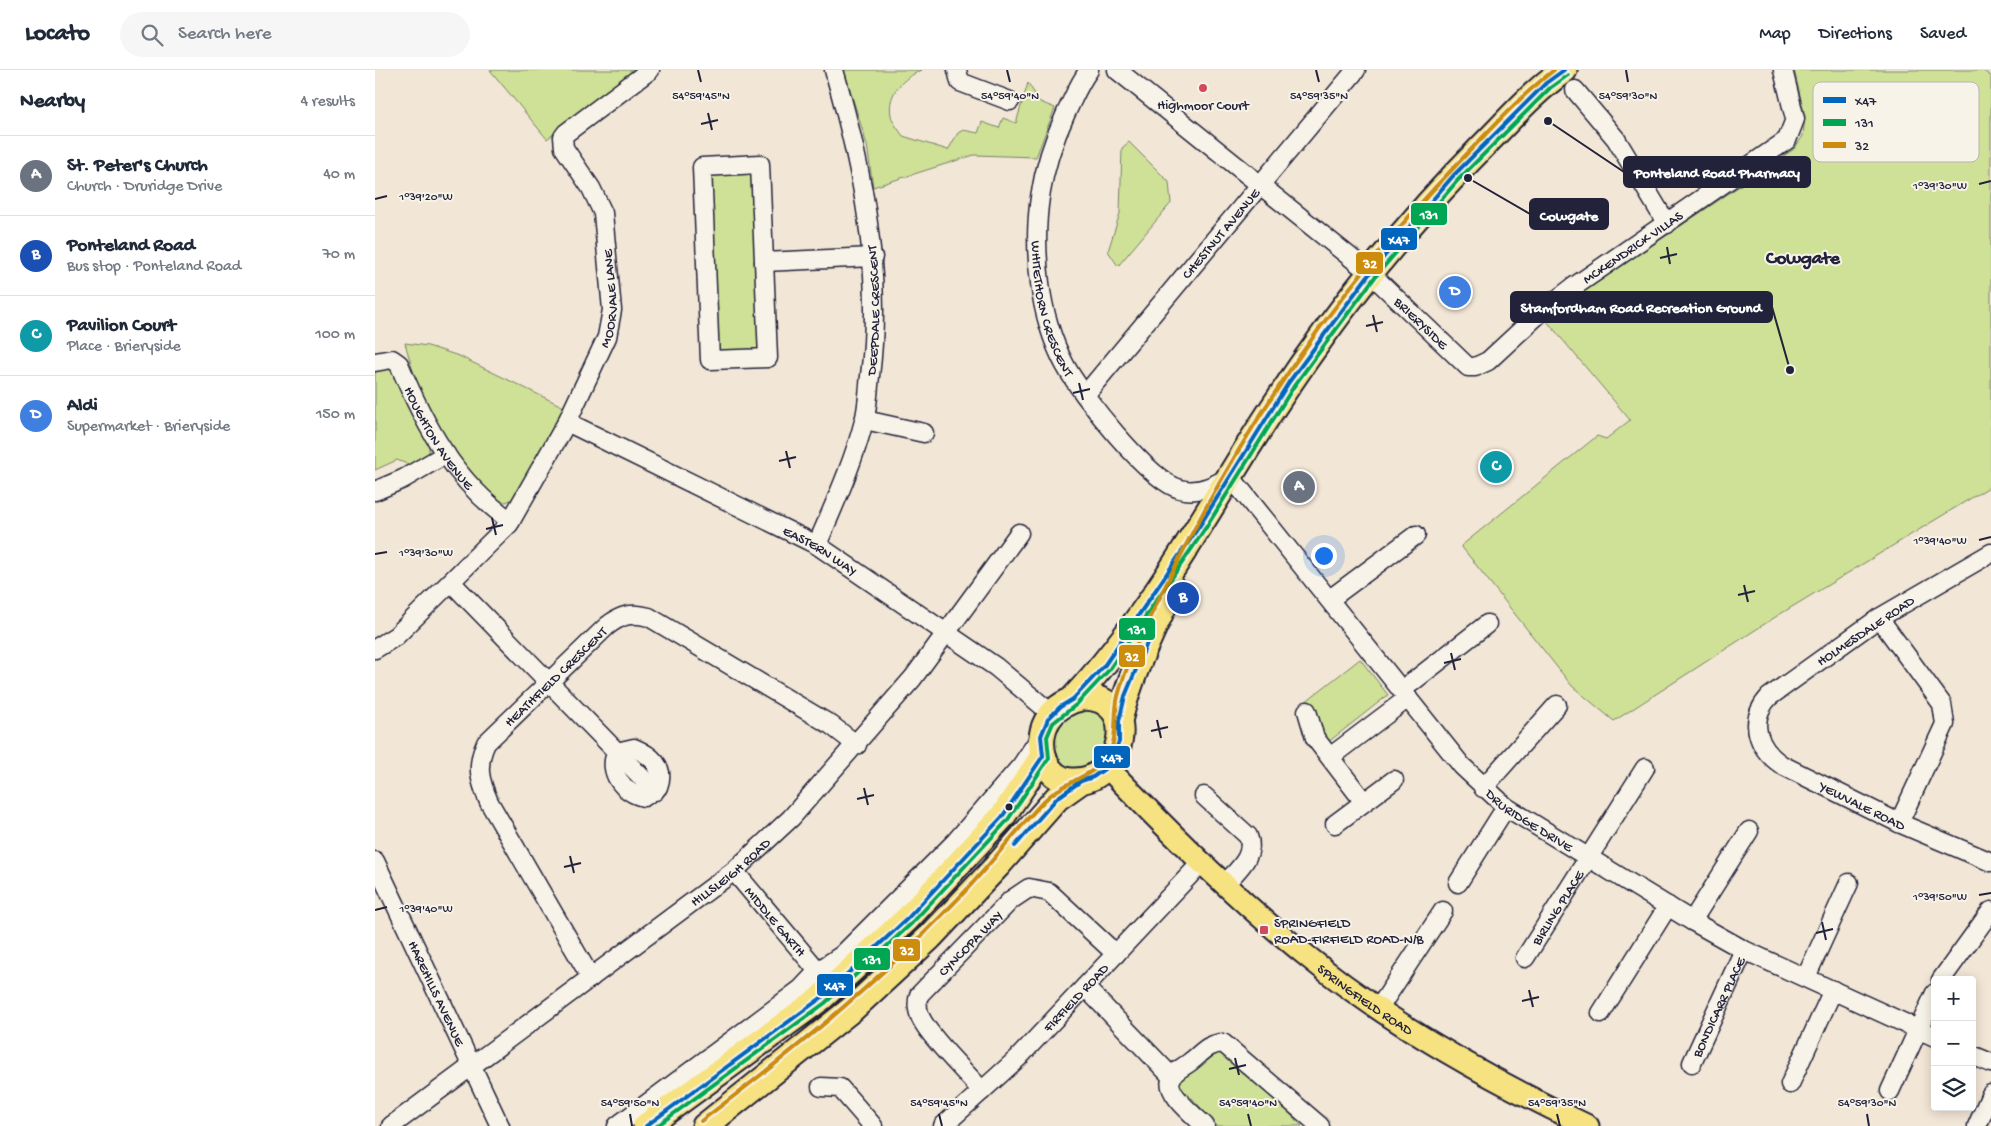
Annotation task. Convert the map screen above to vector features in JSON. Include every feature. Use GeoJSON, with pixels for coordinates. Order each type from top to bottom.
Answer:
{"type":"FeatureCollection","features":[{"type":"Feature","properties":{"kind":"highway"},"geometry":{"type":"LineString","coordinates":[[646,1126],[821,998],[907,919],[1001,817],[1042,746],[1044,726],[1052,714],[1073,700],[1104,666],[1203,522],[1289,382],[1370,273],[1453,176],[1558,78]]}},
{"type":"Feature","properties":{"kind":"highway"},"geometry":{"type":"LineString","coordinates":[[705,1126],[852,1009],[930,937],[999,865],[1057,798],[1081,781],[1093,777],[1107,766],[1115,756],[1119,742],[1119,721],[1135,668],[1203,522]]}},
{"type":"Feature","properties":{"kind":"highway"},"geometry":{"type":"LineString","coordinates":[[1073,700],[1094,697],[1107,703],[1119,721]]}},
{"type":"Feature","properties":{"kind":"highway"},"geometry":{"type":"LineString","coordinates":[[1042,746],[1053,773],[1061,779],[1081,781]]}},
{"type":"Feature","properties":{"kind":"main road","name":"SPRINGFIELD ROAD"},"geometry":{"type":"LineString","coordinates":[[1107,766],[1225,884],[1323,969],[1452,1056],[1519,1094],[1588,1126]]}},
{"type":"Feature","properties":{"kind":"street","name":"MOORVALE LANE"},"geometry":{"type":"LineString","coordinates":[[567,422],[607,337],[612,310],[603,213],[591,188],[564,148],[563,137],[650,70]]}},
{"type":"Feature","properties":{"kind":"street","name":"DEEPDALE CRESCENT"},"geometry":{"type":"LineString","coordinates":[[817,545],[845,481],[865,420],[875,337],[873,257],[854,140],[834,70]]}},
{"type":"Feature","properties":{"kind":"street"},"geometry":{"type":"LineString","coordinates":[[957,70],[960,82],[1010,101]]}},
{"type":"Feature","properties":{"kind":"street","name":"WHITETHORN CRESCENT"},"geometry":{"type":"LineString","coordinates":[[1089,70],[1054,139],[1040,188],[1036,235],[1040,284],[1050,331],[1065,365],[1085,395],[1127,447],[1158,475],[1179,489],[1192,491],[1216,484],[1230,476]]}},
{"type":"Feature","properties":{"kind":"street","name":"BRIERYSIDE"},"geometry":{"type":"LineString","coordinates":[[1117,70],[1370,273],[1462,364],[1468,367],[1475,367]]}},
{"type":"Feature","properties":{"kind":"street","name":"CHESTNUT AVENUE"},"geometry":{"type":"LineString","coordinates":[[1085,395],[1356,70]]}},
{"type":"Feature","properties":{"kind":"street","name":"MCKENDRICK VILLAS"},"geometry":{"type":"LineString","coordinates":[[1475,367],[1488,361],[1542,311],[1565,294],[1787,140],[1795,119],[1783,70]]}},
{"type":"Feature","properties":{"kind":"street"},"geometry":{"type":"LineString","coordinates":[[1558,78],[1616,139],[1667,224]]}},
{"type":"Feature","properties":{"kind":"street"},"geometry":{"type":"LineString","coordinates":[[760,164],[764,262],[768,358],[710,360],[702,167],[760,164]]}},
{"type":"Feature","properties":{"kind":"street"},"geometry":{"type":"LineString","coordinates":[[764,262],[873,257]]}},
{"type":"Feature","properties":{"kind":"street","name":"HOUGHTON AVENUE"},"geometry":{"type":"LineString","coordinates":[[375,362],[392,359],[399,364],[422,415],[446,454],[479,494],[511,521]]}},
{"type":"Feature","properties":{"kind":"street"},"geometry":{"type":"LineString","coordinates":[[865,420],[924,433]]}},
{"type":"Feature","properties":{"kind":"street"},"geometry":{"type":"LineString","coordinates":[[375,649],[397,636],[511,521],[567,422]]}},
{"type":"Feature","properties":{"kind":"street","name":"EASTERN WAY"},"geometry":{"type":"LineString","coordinates":[[567,422],[817,545],[996,667],[1052,714]]}},
{"type":"Feature","properties":{"kind":"street"},"geometry":{"type":"LineString","coordinates":[[375,491],[403,479],[446,454]]}},
{"type":"Feature","properties":{"kind":"street","name":"DRURIDGE DRIVE"},"geometry":{"type":"LineString","coordinates":[[1230,476],[1463,766],[1483,788],[1506,807],[1667,906],[1744,950],[1931,1035]]}},
{"type":"Feature","properties":{"kind":"street","name":"HILLSLEIGH ROAD"},"geometry":{"type":"LineString","coordinates":[[391,1126],[734,871],[791,818],[857,745],[913,678],[1019,533]]}},
{"type":"Feature","properties":{"kind":"street"},"geometry":{"type":"LineString","coordinates":[[1329,599],[1416,536]]}},
{"type":"Feature","properties":{"kind":"street","name":"HOLMESDALE ROAD"},"geometry":{"type":"LineString","coordinates":[[1757,724],[1759,710],[1769,697],[1879,618],[1991,554]]}},
{"type":"Feature","properties":{"kind":"street"},"geometry":{"type":"LineString","coordinates":[[451,582],[617,752]]}},
{"type":"Feature","properties":{"kind":"street","name":"HEATHFIELD CRESCENT"},"geometry":{"type":"LineString","coordinates":[[591,978],[489,802],[478,773],[480,757],[487,743],[548,682],[619,616],[636,614],[649,617],[831,725],[857,745]]}},
{"type":"Feature","properties":{"kind":"street"},"geometry":{"type":"LineString","coordinates":[[1879,618],[1942,704],[1945,724],[1899,823]]}},
{"type":"Feature","properties":{"kind":"street"},"geometry":{"type":"LineString","coordinates":[[1330,757],[1487,624]]}},
{"type":"Feature","properties":{"kind":"street"},"geometry":{"type":"LineString","coordinates":[[1483,788],[1557,705]]}},
{"type":"Feature","properties":{"kind":"street"},"geometry":{"type":"LineString","coordinates":[[1307,711],[1315,738],[1364,802]]}},
{"type":"Feature","properties":{"kind":"street","name":"YEWVALE ROAD"},"geometry":{"type":"LineString","coordinates":[[1757,724],[1761,745],[1773,759],[1899,823],[1991,862]]}},
{"type":"Feature","properties":{"kind":"street"},"geometry":{"type":"LineString","coordinates":[[617,1126],[801,988],[817,971],[842,955],[957,840],[1021,766],[1042,746]]}},
{"type":"Feature","properties":{"kind":"street"},"geometry":{"type":"LineString","coordinates":[[634,748],[653,758],[657,763],[661,776],[660,783],[655,791],[644,796],[637,796],[621,784],[613,765],[617,752],[634,748]]}},
{"type":"Feature","properties":{"kind":"street","name":"BIRLING PLACE"},"geometry":{"type":"LineString","coordinates":[[1525,958],[1645,768]]}},
{"type":"Feature","properties":{"kind":"street"},"geometry":{"type":"LineString","coordinates":[[1335,824],[1394,780]]}},
{"type":"Feature","properties":{"kind":"street"},"geometry":{"type":"LineString","coordinates":[[1204,796],[1248,836],[1251,843],[1250,855],[1225,884]]}},
{"type":"Feature","properties":{"kind":"street"},"geometry":{"type":"LineString","coordinates":[[1459,883],[1506,807]]}},
{"type":"Feature","properties":{"kind":"street"},"geometry":{"type":"LineString","coordinates":[[1693,921],[1749,831]]}},
{"type":"Feature","properties":{"kind":"street","name":"HAREHILLS AVENUE"},"geometry":{"type":"LineString","coordinates":[[375,861],[380,886],[472,1066],[500,1126]]}},
{"type":"Feature","properties":{"kind":"street","name":"FIRFIELD ROAD"},"geometry":{"type":"LineString","coordinates":[[954,1123],[983,1091],[1018,1058],[1202,862]]}},
{"type":"Feature","properties":{"kind":"street","name":"MIDDLE GARTH"},"geometry":{"type":"LineString","coordinates":[[734,871],[817,971]]}},
{"type":"Feature","properties":{"kind":"street"},"geometry":{"type":"LineString","coordinates":[[1806,977],[1849,883]]}},
{"type":"Feature","properties":{"kind":"street","name":"CYNCOPA WAY"},"geometry":{"type":"LineString","coordinates":[[983,1091],[923,1023],[917,1008],[917,1000],[919,995],[1011,900],[1029,888],[1049,892],[1116,954]]}},
{"type":"Feature","properties":{"kind":"street"},"geometry":{"type":"LineString","coordinates":[[1601,1013],[1667,906]]}},
{"type":"Feature","properties":{"kind":"street"},"geometry":{"type":"LineString","coordinates":[[1379,1008],[1443,910]]}},
{"type":"Feature","properties":{"kind":"street"},"geometry":{"type":"LineString","coordinates":[[1944,976],[1991,911]]}},
{"type":"Feature","properties":{"kind":"street","name":"BONDICARR PLACE"},"geometry":{"type":"LineString","coordinates":[[1692,1063],[1744,950]]}},
{"type":"Feature","properties":{"kind":"street"},"geometry":{"type":"LineString","coordinates":[[1085,987],[1172,1077]]}},
{"type":"Feature","properties":{"kind":"street"},"geometry":{"type":"LineString","coordinates":[[1790,1084],[1833,990]]}},
{"type":"Feature","properties":{"kind":"street"},"geometry":{"type":"LineString","coordinates":[[1890,1091],[1931,1001]]}},
{"type":"Feature","properties":{"kind":"street"},"geometry":{"type":"LineString","coordinates":[[1205,1126],[1174,1095],[1171,1090],[1172,1077],[1213,1043],[1223,1043],[1320,1126]]}},
{"type":"Feature","properties":{"kind":"street"},"geometry":{"type":"LineString","coordinates":[[1976,1057],[1991,1063]]}},
{"type":"Feature","properties":{"kind":"street"},"geometry":{"type":"LineString","coordinates":[[821,1087],[840,1088],[873,1126]]}},
{"type":"Feature","properties":{"kind":"street"},"geometry":{"type":"LineString","coordinates":[[1977,1126],[1991,1094]]}},
{"type":"Feature","properties":{"kind":"green space"},"geometry":{"type":"Polygon","coordinates":[[[490,70],[640,70],[547,139],[490,70]]]}},
{"type":"Feature","properties":{"kind":"green space"},"geometry":{"type":"Polygon","coordinates":[[[844,70],[922,70],[909,77],[894,93],[890,107],[892,118],[903,136],[948,150],[958,133],[963,130],[978,133],[982,122],[999,128],[1003,118],[1016,123],[1028,83],[1040,102],[1055,108],[1036,157],[974,155],[873,187],[867,145],[844,70]]]}},
{"type":"Feature","properties":{"kind":"green space"},"geometry":{"type":"Polygon","coordinates":[[[1794,70],[1982,70],[1991,76],[1991,486],[1777,616],[1614,721],[1572,686],[1461,546],[1597,436],[1606,439],[1630,420],[1546,320],[1557,310],[1794,149],[1803,136],[1805,116],[1794,70]]]}},
{"type":"Feature","properties":{"kind":"green space"},"geometry":{"type":"Polygon","coordinates":[[[1129,142],[1169,182],[1171,203],[1118,266],[1108,251],[1120,213],[1122,148],[1129,142]]]}},
{"type":"Feature","properties":{"kind":"green space"},"geometry":{"type":"Polygon","coordinates":[[[728,169],[754,175],[762,349],[738,358],[714,351],[706,177],[728,169]]]}},
{"type":"Feature","properties":{"kind":"green space"},"geometry":{"type":"Polygon","coordinates":[[[405,343],[428,346],[459,356],[564,407],[513,499],[506,502],[496,501],[469,475],[422,403],[405,343]]]}},
{"type":"Feature","properties":{"kind":"green space"},"geometry":{"type":"Polygon","coordinates":[[[390,367],[429,446],[429,457],[412,466],[397,460],[375,470],[375,369],[390,367]]]}},
{"type":"Feature","properties":{"kind":"green space"},"geometry":{"type":"Polygon","coordinates":[[[1360,659],[1388,695],[1327,743],[1305,702],[1360,659]]]}},
{"type":"Feature","properties":{"kind":"green space"},"geometry":{"type":"Polygon","coordinates":[[[1082,706],[1107,717],[1107,752],[1085,769],[1073,769],[1059,759],[1055,752],[1053,738],[1062,718],[1082,706]]]}},
{"type":"Feature","properties":{"kind":"green space"},"geometry":{"type":"Polygon","coordinates":[[[1211,1050],[1228,1053],[1302,1126],[1217,1126],[1192,1098],[1185,1098],[1178,1090],[1178,1078],[1211,1050]]]}},
{"type":"Feature","properties":{"kind":"transit line","name":"32"},"geometry":{"type":"LineString","coordinates":[[701,1121],[800,1044],[863,990],[924,934],[965,891],[1045,800],[1060,788],[1094,770],[1107,757],[1113,743],[1118,696],[1128,665],[1149,619],[1200,519],[1231,463],[1264,410],[1299,357],[1375,257],[1459,162],[1505,114],[1554,70]]}},
{"type":"Feature","properties":{"kind":"transit line","name":"X47"},"geometry":{"type":"LineString","coordinates":[[646,1126],[821,998],[907,919],[1002,817],[1043,756],[1041,736],[1048,719],[1060,707],[1073,699],[1104,666],[1202,522],[1289,382],[1370,273],[1453,176],[1546,83],[1564,70]]}},
{"type":"Feature","properties":{"kind":"transit line","name":"131"},"geometry":{"type":"LineString","coordinates":[[657,1126],[825,1003],[912,923],[1007,821],[1049,758],[1047,737],[1053,723],[1077,704],[1109,670],[1207,526],[1294,386],[1375,277],[1458,180],[1550,88],[1568,75]]}},
{"type":"Feature","properties":{"kind":"transit line","name":"X47"},"geometry":{"type":"LineString","coordinates":[[1015,846],[1057,798],[1081,781],[1093,777],[1107,767],[1119,742],[1119,721],[1125,696],[1152,631]]}},
{"type":"Feature","properties":{"kind":"place","name":"Highmoor Court"},"geometry":{"type":"Point","coordinates":[1203,88]}},
{"type":"Feature","properties":{"kind":"place","name":"Ponteland Road Pharmacy"},"geometry":{"type":"Point","coordinates":[1548,121]}},
{"type":"Feature","properties":{"kind":"place","name":"Cowgate"},"geometry":{"type":"Point","coordinates":[1468,178]}},
{"type":"Feature","properties":{"kind":"place","name":"Aldi"},"geometry":{"type":"Point","coordinates":[1455,292]}},
{"type":"Feature","properties":{"kind":"place","name":"Stamfordham Road Recreation Ground"},"geometry":{"type":"Point","coordinates":[1790,370]}},
{"type":"Feature","properties":{"kind":"place","name":"Pavilion Court"},"geometry":{"type":"Point","coordinates":[1496,467]}},
{"type":"Feature","properties":{"kind":"place","name":"St. Peter's Church"},"geometry":{"type":"Point","coordinates":[1299,487]}},
{"type":"Feature","properties":{"kind":"place","name":"Ponteland Road"},"geometry":{"type":"Point","coordinates":[1183,598]}},
{"type":"Feature","properties":{"kind":"place","name":"SPRINGFIELD ROAD-FIRFIELD ROAD-N/B"},"geometry":{"type":"Point","coordinates":[1264,930]}},
{"type":"Feature","properties":{"kind":"district","name":"Cowgate"},"geometry":{"type":"Point","coordinates":[1803,256]}}]}
